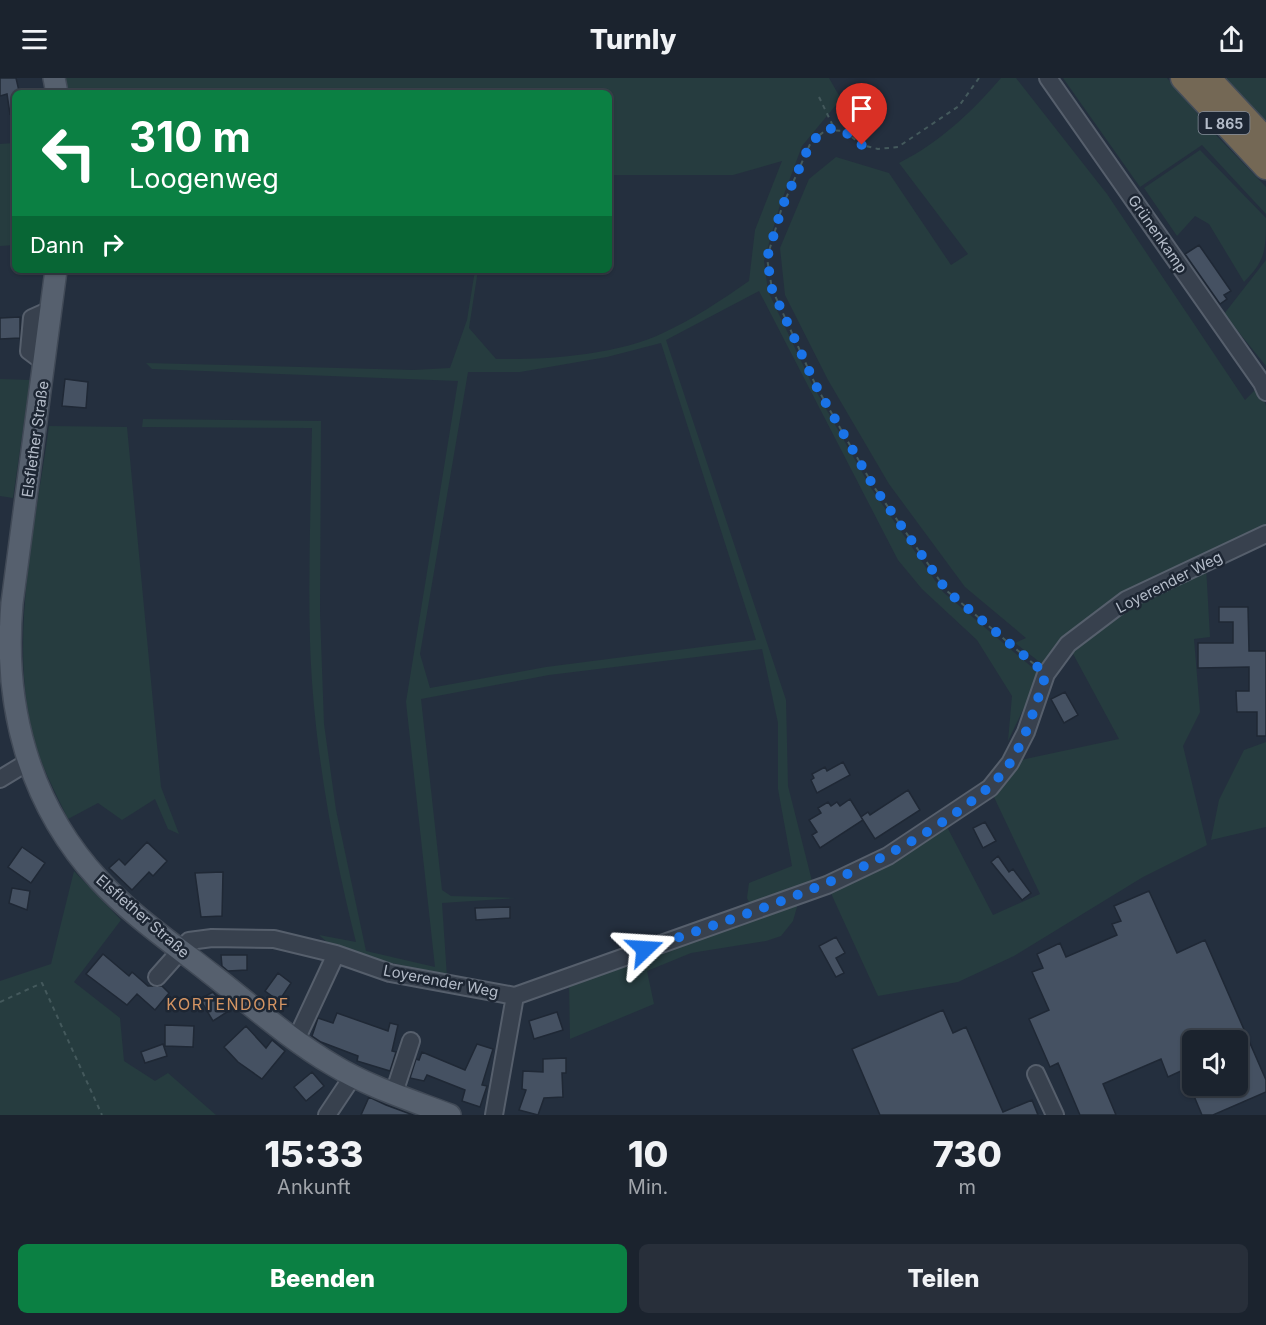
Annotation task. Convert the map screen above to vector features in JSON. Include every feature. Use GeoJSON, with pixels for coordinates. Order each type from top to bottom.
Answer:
{"type":"FeatureCollection","features":[{"type":"Feature","properties":{"kind":"highway","name":"L 865"},"geometry":{"type":"LineString","coordinates":[[1183,78],[1266,166]]}},
{"type":"Feature","properties":{"kind":"highway","name":"L 865"},"geometry":{"type":"LineString","coordinates":[[1208,78],[1266,140]]}},
{"type":"Feature","properties":{"kind":"main road","name":"Elsflether Straße"},"geometry":{"type":"LineString","coordinates":[[56,273],[10,633],[12,692],[19,735],[46,803],[72,848],[119,900],[296,1040],[353,1076],[450,1115]]}},
{"type":"Feature","properties":{"kind":"street","name":"Grünenkamp"},"geometry":{"type":"LineString","coordinates":[[1048,78],[1243,355],[1266,392]]}},
{"type":"Feature","properties":{"kind":"street","name":"Loyerender Weg"},"geometry":{"type":"LineString","coordinates":[[180,949],[189,941],[212,938],[274,939],[336,954],[390,974],[515,996],[827,885],[888,856],[944,821],[990,788],[1010,763],[1026,732],[1046,674],[1068,644],[1126,600],[1266,534]]}},
{"type":"Feature","properties":{"kind":"street"},"geometry":{"type":"LineString","coordinates":[[0,779],[28,762]]}},
{"type":"Feature","properties":{"kind":"street"},"geometry":{"type":"LineString","coordinates":[[157,977],[180,949]]}},
{"type":"Feature","properties":{"kind":"street"},"geometry":{"type":"LineString","coordinates":[[296,1040],[336,954]]}},
{"type":"Feature","properties":{"kind":"street"},"geometry":{"type":"LineString","coordinates":[[494,1115],[515,996]]}},
{"type":"Feature","properties":{"kind":"street"},"geometry":{"type":"LineString","coordinates":[[394,1093],[411,1041]]}},
{"type":"Feature","properties":{"kind":"street"},"geometry":{"type":"LineString","coordinates":[[1036,1074],[1055,1115]]}},
{"type":"Feature","properties":{"kind":"street"},"geometry":{"type":"LineString","coordinates":[[333,1112],[353,1076]]}},
{"type":"Feature","properties":{"kind":"path"},"geometry":{"type":"LineString","coordinates":[[979,78],[958,106],[898,147],[878,149],[862,145],[844,131],[834,128],[826,130],[811,142],[782,207],[767,258],[772,289],[816,386],[874,487],[947,591],[1046,674]]}},
{"type":"Feature","properties":{"kind":"path"},"geometry":{"type":"LineString","coordinates":[[819,97],[834,128]]}},
{"type":"Feature","properties":{"kind":"path"},"geometry":{"type":"LineString","coordinates":[[0,1002],[42,983],[102,1115]]}},
{"type":"Feature","properties":{"kind":"green space"},"geometry":{"type":"Polygon","coordinates":[[[63,78],[829,78],[841,99],[802,146],[780,205],[764,261],[768,291],[812,384],[871,488],[943,592],[1040,674],[1008,741],[1012,696],[977,640],[922,589],[898,560],[759,291],[666,340],[786,700],[788,786],[813,885],[751,906],[747,898],[749,883],[792,866],[778,789],[778,723],[762,649],[549,675],[421,699],[442,890],[451,896],[516,898],[442,903],[447,977],[438,973],[337,951],[319,935],[356,942],[325,793],[315,717],[309,615],[312,428],[142,427],[143,419],[321,421],[320,613],[324,724],[336,810],[366,951],[435,967],[406,702],[458,381],[152,369],[146,363],[414,370],[450,368],[467,320],[475,273],[478,273],[469,328],[496,359],[581,355],[645,340],[696,315],[749,281],[755,230],[782,161],[733,175],[612,175],[612,90],[65,90],[63,78]],[[661,343],[607,357],[520,372],[468,372],[420,654],[430,688],[546,667],[756,640],[661,343]]]}},
{"type":"Feature","properties":{"kind":"green space"},"geometry":{"type":"Polygon","coordinates":[[[1001,78],[1016,78],[1107,194],[1245,400],[1260,385],[1266,406],[1266,526],[1124,595],[1046,667],[1015,643],[1026,638],[965,587],[889,484],[828,380],[785,295],[780,248],[809,179],[836,157],[889,173],[951,265],[968,254],[899,163],[928,146],[954,126],[1001,78]]]}},
{"type":"Feature","properties":{"kind":"green space"},"geometry":{"type":"Polygon","coordinates":[[[1063,78],[1167,78],[1215,134],[1266,187],[1266,214],[1202,145],[1140,187],[1063,78]]]}},
{"type":"Feature","properties":{"kind":"green space"},"geometry":{"type":"Polygon","coordinates":[[[1224,78],[1266,78],[1266,126],[1263,124],[1224,78]]]}},
{"type":"Feature","properties":{"kind":"green space"},"geometry":{"type":"Polygon","coordinates":[[[12,143],[12,245],[0,246],[0,144],[12,143]]]}},
{"type":"Feature","properties":{"kind":"green space"},"geometry":{"type":"Polygon","coordinates":[[[1200,150],[1266,218],[1266,238],[1261,260],[1244,282],[1209,224],[1195,216],[1177,236],[1144,188],[1200,150]]]}},
{"type":"Feature","properties":{"kind":"green space"},"geometry":{"type":"Polygon","coordinates":[[[1266,260],[1266,366],[1224,314],[1266,260]]]}},
{"type":"Feature","properties":{"kind":"green space"},"geometry":{"type":"Polygon","coordinates":[[[0,379],[30,380],[13,498],[0,496],[0,379]]]}},
{"type":"Feature","properties":{"kind":"green space"},"geometry":{"type":"Polygon","coordinates":[[[49,426],[127,427],[161,787],[179,834],[168,829],[155,799],[122,820],[98,803],[68,819],[41,761],[30,722],[24,681],[23,638],[30,551],[49,426]]]}},
{"type":"Feature","properties":{"kind":"green space"},"geometry":{"type":"Polygon","coordinates":[[[1206,566],[1210,637],[1194,639],[1200,712],[1183,746],[1207,845],[1143,877],[1014,956],[958,982],[878,996],[829,889],[946,825],[993,915],[1040,894],[993,795],[1016,761],[1119,739],[1071,650],[1128,607],[1206,566]]]}},
{"type":"Feature","properties":{"kind":"green space"},"geometry":{"type":"Polygon","coordinates":[[[1266,742],[1266,827],[1211,840],[1219,800],[1244,750],[1266,742]]]}},
{"type":"Feature","properties":{"kind":"green space"},"geometry":{"type":"Polygon","coordinates":[[[74,871],[121,920],[74,982],[120,1018],[124,1061],[155,1081],[168,1073],[216,1115],[0,1115],[0,981],[51,964],[74,871]]]}},
{"type":"Feature","properties":{"kind":"green space"},"geometry":{"type":"Polygon","coordinates":[[[799,900],[793,921],[781,936],[766,941],[691,953],[647,971],[654,1004],[570,1039],[569,983],[799,900]]]}},
{"type":"Feature","properties":{"kind":"building"},"geometry":{"type":"Polygon","coordinates":[[[0,78],[16,78],[19,90],[12,90],[12,114],[10,114],[7,94],[0,96],[0,78]]]}},
{"type":"Feature","properties":{"kind":"building"},"geometry":{"type":"Polygon","coordinates":[[[1199,245],[1231,291],[1224,295],[1227,299],[1220,304],[1185,254],[1199,245]]]}},
{"type":"Feature","properties":{"kind":"building"},"geometry":{"type":"Polygon","coordinates":[[[20,317],[20,338],[0,339],[0,318],[20,317]]]}},
{"type":"Feature","properties":{"kind":"building"},"geometry":{"type":"Polygon","coordinates":[[[65,379],[88,382],[86,408],[62,406],[65,379]]]}},
{"type":"Feature","properties":{"kind":"building"},"geometry":{"type":"Polygon","coordinates":[[[1219,607],[1248,607],[1249,651],[1266,651],[1266,736],[1257,736],[1257,712],[1237,712],[1236,691],[1249,691],[1249,667],[1198,668],[1198,643],[1233,643],[1233,622],[1219,622],[1219,607]]]}},
{"type":"Feature","properties":{"kind":"building"},"geometry":{"type":"Polygon","coordinates":[[[1065,692],[1078,715],[1064,723],[1051,699],[1065,692]]]}},
{"type":"Feature","properties":{"kind":"building"},"geometry":{"type":"Polygon","coordinates":[[[843,762],[850,775],[817,793],[811,780],[814,778],[812,774],[825,767],[827,771],[843,762]]]}},
{"type":"Feature","properties":{"kind":"building"},"geometry":{"type":"Polygon","coordinates":[[[908,790],[920,810],[875,839],[861,817],[868,812],[870,815],[908,790]]]}},
{"type":"Feature","properties":{"kind":"building"},"geometry":{"type":"Polygon","coordinates":[[[850,799],[863,820],[820,848],[812,835],[817,832],[809,820],[821,813],[818,808],[828,802],[831,806],[837,802],[840,806],[850,799]]]}},
{"type":"Feature","properties":{"kind":"building"},"geometry":{"type":"Polygon","coordinates":[[[985,822],[996,841],[983,848],[973,828],[985,822]]]}},
{"type":"Feature","properties":{"kind":"building"},"geometry":{"type":"Polygon","coordinates":[[[147,842],[167,861],[153,876],[149,872],[132,890],[109,868],[119,859],[125,865],[147,842]]]}},
{"type":"Feature","properties":{"kind":"building"},"geometry":{"type":"Polygon","coordinates":[[[22,847],[45,863],[31,883],[8,867],[22,847]]]}},
{"type":"Feature","properties":{"kind":"building"},"geometry":{"type":"Polygon","coordinates":[[[998,856],[1009,872],[1013,869],[1031,893],[1022,900],[991,862],[998,856]]]}},
{"type":"Feature","properties":{"kind":"building"},"geometry":{"type":"Polygon","coordinates":[[[223,872],[222,916],[201,917],[195,873],[223,872]]]}},
{"type":"Feature","properties":{"kind":"building"},"geometry":{"type":"Polygon","coordinates":[[[12,888],[30,891],[27,910],[9,903],[12,888]]]}},
{"type":"Feature","properties":{"kind":"building"},"geometry":{"type":"Polygon","coordinates":[[[1149,891],[1177,953],[1205,940],[1244,1030],[1182,1030],[1182,1070],[1168,1077],[1161,1059],[1103,1084],[1116,1115],[1080,1115],[1058,1063],[1050,1067],[1029,1019],[1049,1010],[1032,972],[1043,968],[1037,954],[1060,943],[1066,957],[1117,935],[1112,924],[1121,921],[1114,906],[1149,891]]]}},
{"type":"Feature","properties":{"kind":"building"},"geometry":{"type":"Polygon","coordinates":[[[510,907],[510,918],[476,920],[475,908],[510,907]]]}},
{"type":"Feature","properties":{"kind":"building"},"geometry":{"type":"Polygon","coordinates":[[[836,937],[845,953],[836,958],[844,973],[836,977],[819,946],[836,937]]]}},
{"type":"Feature","properties":{"kind":"building"},"geometry":{"type":"Polygon","coordinates":[[[103,954],[129,976],[132,972],[148,986],[162,986],[169,993],[155,1010],[137,994],[127,1005],[86,974],[103,954]]]}},
{"type":"Feature","properties":{"kind":"building"},"geometry":{"type":"Polygon","coordinates":[[[221,955],[247,955],[247,970],[228,971],[222,966],[221,955]]]}},
{"type":"Feature","properties":{"kind":"building"},"geometry":{"type":"Polygon","coordinates":[[[278,973],[291,983],[279,1001],[265,991],[278,973]]]}},
{"type":"Feature","properties":{"kind":"building"},"geometry":{"type":"Polygon","coordinates":[[[213,992],[227,1012],[213,1021],[200,999],[213,992]]]}},
{"type":"Feature","properties":{"kind":"building"},"geometry":{"type":"Polygon","coordinates":[[[943,1010],[953,1033],[966,1027],[1003,1112],[1032,1100],[1038,1115],[880,1115],[852,1049],[943,1010]]]}},
{"type":"Feature","properties":{"kind":"building"},"geometry":{"type":"Polygon","coordinates":[[[557,1012],[563,1030],[534,1039],[529,1021],[557,1012]]]}},
{"type":"Feature","properties":{"kind":"building"},"geometry":{"type":"Polygon","coordinates":[[[337,1013],[388,1031],[390,1023],[398,1025],[392,1051],[396,1052],[390,1071],[357,1061],[358,1056],[321,1042],[312,1036],[318,1018],[333,1023],[337,1013]]]}},
{"type":"Feature","properties":{"kind":"building"},"geometry":{"type":"Polygon","coordinates":[[[165,1025],[194,1026],[193,1047],[165,1046],[165,1025]]]}},
{"type":"Feature","properties":{"kind":"building"},"geometry":{"type":"Polygon","coordinates":[[[246,1026],[266,1048],[272,1040],[285,1051],[262,1079],[238,1062],[224,1047],[246,1026]]]}},
{"type":"Feature","properties":{"kind":"building"},"geometry":{"type":"Polygon","coordinates":[[[1248,1039],[1266,1080],[1266,1092],[1213,1115],[1202,1115],[1194,1096],[1248,1096],[1248,1039]]]}},
{"type":"Feature","properties":{"kind":"building"},"geometry":{"type":"Polygon","coordinates":[[[163,1044],[167,1056],[145,1063],[141,1052],[163,1044]]]}},
{"type":"Feature","properties":{"kind":"building"},"geometry":{"type":"Polygon","coordinates":[[[477,1044],[493,1049],[482,1085],[487,1086],[480,1107],[462,1101],[465,1090],[427,1075],[424,1081],[410,1078],[416,1059],[419,1060],[422,1052],[465,1070],[477,1044]]]}},
{"type":"Feature","properties":{"kind":"building"},"geometry":{"type":"Polygon","coordinates":[[[566,1058],[566,1073],[562,1073],[563,1097],[544,1098],[538,1115],[519,1110],[526,1090],[522,1089],[523,1071],[543,1072],[543,1059],[566,1058]]]}},
{"type":"Feature","properties":{"kind":"building"},"geometry":{"type":"Polygon","coordinates":[[[312,1072],[324,1086],[306,1101],[294,1087],[312,1072]]]}},
{"type":"Feature","properties":{"kind":"building"},"geometry":{"type":"Polygon","coordinates":[[[369,1097],[386,1105],[413,1115],[361,1115],[369,1097]]]}},
{"type":"Feature","properties":{"kind":"district","name":"KORTENDORF"},"geometry":{"type":"Point","coordinates":[228,1004]}},
{"type":"Feature","properties":{"kind":"route"},"geometry":{"type":"LineString","coordinates":[[645,949],[827,885],[888,856],[944,821],[990,788],[1010,763],[1026,732],[1046,674],[947,591],[874,487],[816,386],[772,289],[767,258],[782,207],[811,142],[826,130],[834,128],[844,131],[862,145]]}}]}
